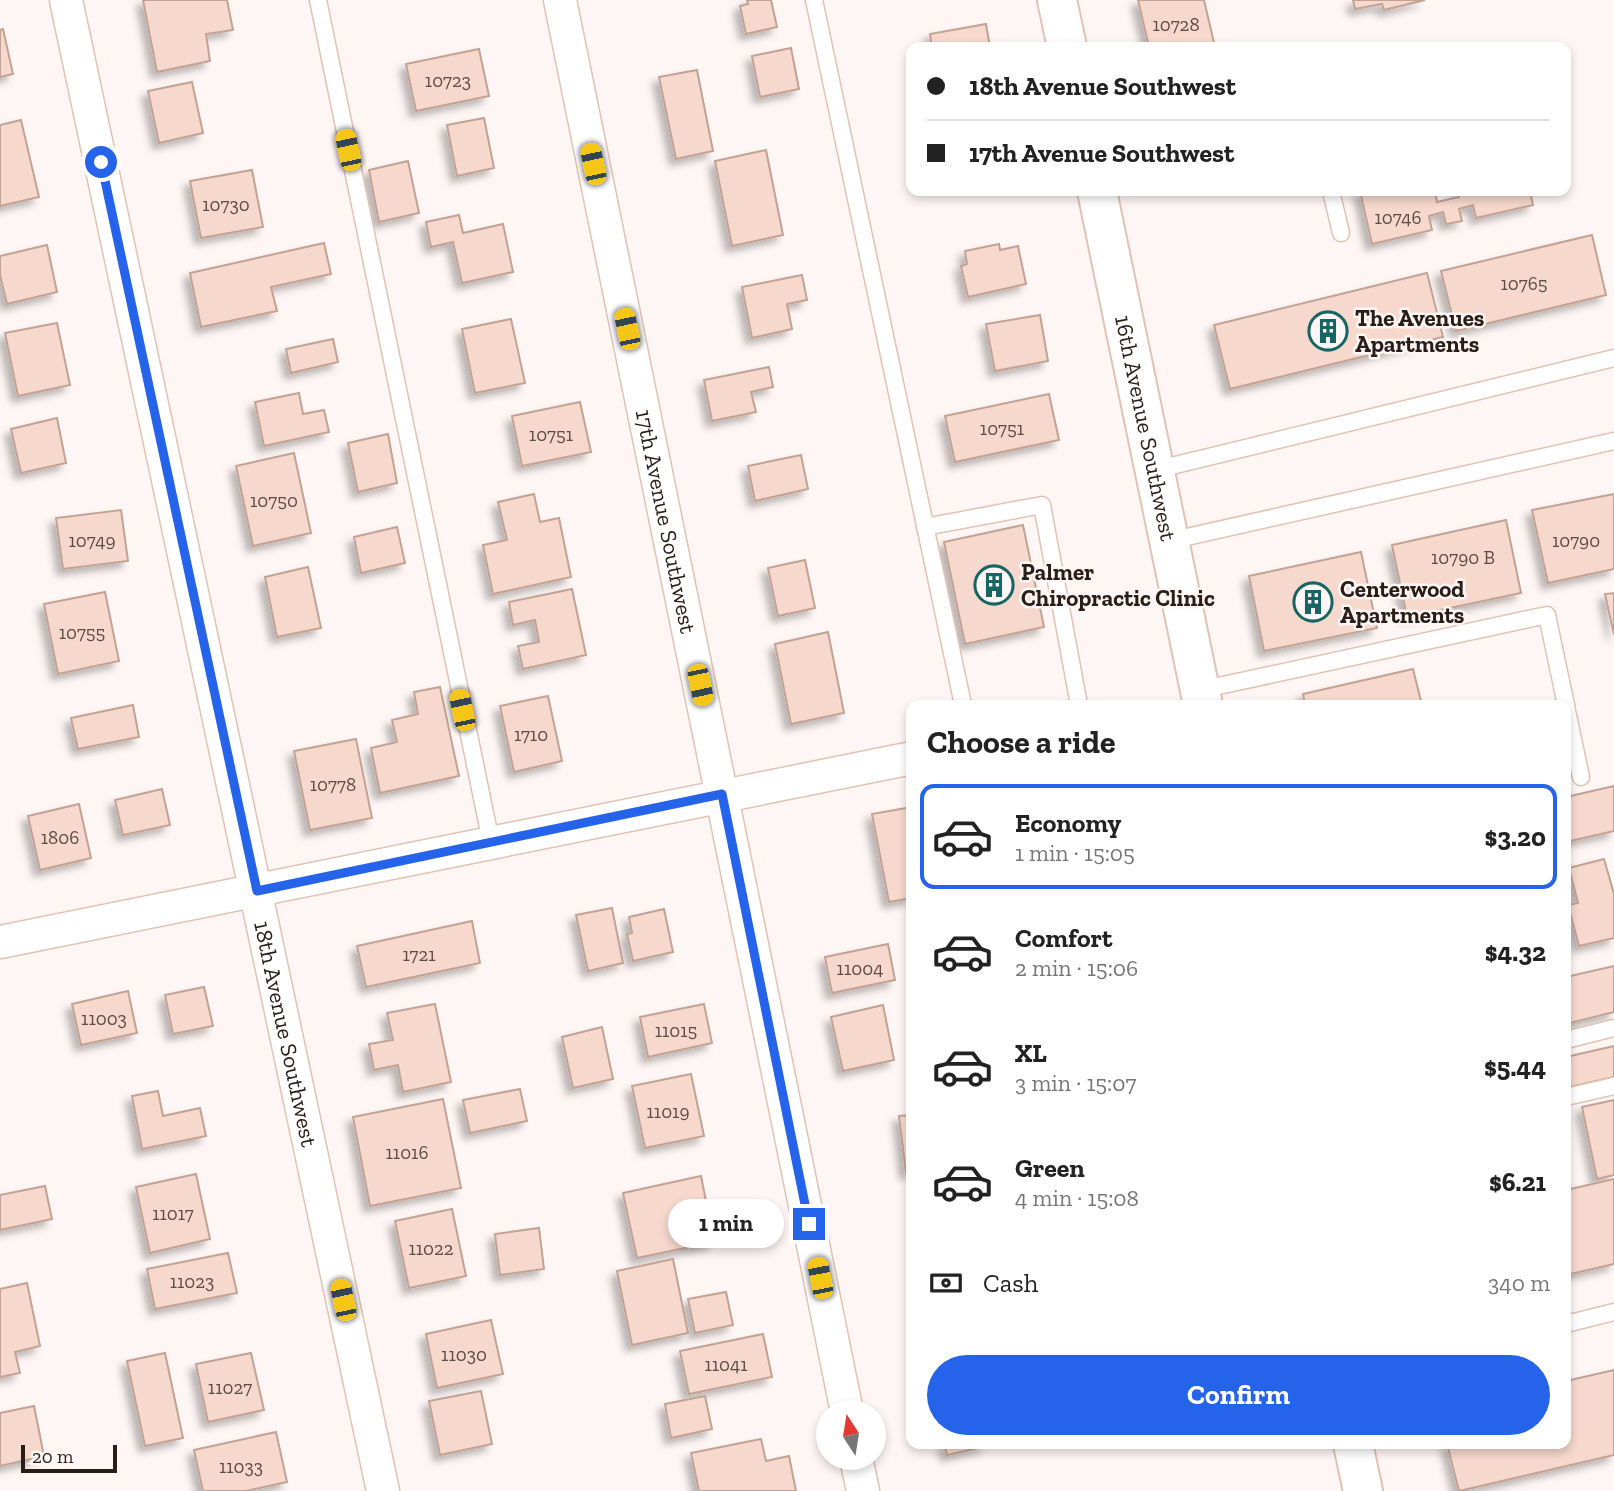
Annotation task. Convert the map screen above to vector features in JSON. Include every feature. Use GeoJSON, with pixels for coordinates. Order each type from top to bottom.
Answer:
{"type":"FeatureCollection","features":[{"type":"Feature","properties":{"kind":"main road"},"geometry":{"type":"LineString","coordinates":[[1058,0],[1066,42]]}},
{"type":"Feature","properties":{"kind":"main road","name":"16th Avenue Southwest"},"geometry":{"type":"LineString","coordinates":[[1098,196],[1201,700]]}},
{"type":"Feature","properties":{"kind":"main road"},"geometry":{"type":"LineString","coordinates":[[1354,1449],[1363,1491]]}},
{"type":"Feature","properties":{"kind":"street","name":"18th Avenue Southwest"},"geometry":{"type":"LineString","coordinates":[[66,0],[383,1491]]}},
{"type":"Feature","properties":{"kind":"street","name":"17th Avenue Southwest"},"geometry":{"type":"LineString","coordinates":[[560,0],[845,1400]]}},
{"type":"Feature","properties":{"kind":"street"},"geometry":{"type":"LineString","coordinates":[[0,942],[722,794],[906,759]]}},
{"type":"Feature","properties":{"kind":"street"},"geometry":{"type":"LineString","coordinates":[[859,1470],[863,1491]]}},
{"type":"Feature","properties":{"kind":"lane"},"geometry":{"type":"LineString","coordinates":[[318,0],[491,842]]}},
{"type":"Feature","properties":{"kind":"lane"},"geometry":{"type":"LineString","coordinates":[[814,0],[962,700]]}},
{"type":"Feature","properties":{"kind":"lane"},"geometry":{"type":"LineString","coordinates":[[1332,196],[1341,233]]}},
{"type":"Feature","properties":{"kind":"lane"},"geometry":{"type":"LineString","coordinates":[[1155,470],[1614,358]]}},
{"type":"Feature","properties":{"kind":"lane"},"geometry":{"type":"LineString","coordinates":[[1169,541],[1614,441]]}},
{"type":"Feature","properties":{"kind":"lane"},"geometry":{"type":"LineString","coordinates":[[925,527],[1042,505],[1078,700]]}},
{"type":"Feature","properties":{"kind":"lane"},"geometry":{"type":"LineString","coordinates":[[1205,700],[1547,615],[1565,700]]}},
{"type":"Feature","properties":{"kind":"lane"},"geometry":{"type":"LineString","coordinates":[[1571,729],[1581,777]]}},
{"type":"Feature","properties":{"kind":"lane"},"geometry":{"type":"LineString","coordinates":[[1571,1039],[1614,1028]]}},
{"type":"Feature","properties":{"kind":"lane"},"geometry":{"type":"LineString","coordinates":[[1571,1096],[1614,1086]]}},
{"type":"Feature","properties":{"kind":"lane"},"geometry":{"type":"LineString","coordinates":[[1571,1323],[1614,1312]]}},
{"type":"Feature","properties":{"kind":"building"},"geometry":{"type":"Polygon","coordinates":[[[143,0],[227,0],[233,30],[206,34],[210,61],[157,72],[143,0]]]}},
{"type":"Feature","properties":{"kind":"building"},"geometry":{"type":"Polygon","coordinates":[[[747,0],[771,0],[777,27],[746,34],[740,6],[748,4],[747,0]]]}},
{"type":"Feature","properties":{"kind":"building"},"geometry":{"type":"Polygon","coordinates":[[[1138,0],[1204,0],[1214,42],[1148,42],[1138,0]]]}},
{"type":"Feature","properties":{"kind":"building"},"geometry":{"type":"Polygon","coordinates":[[[1353,0],[1425,0],[1384,10],[1382,4],[1355,9],[1353,0]]]}},
{"type":"Feature","properties":{"kind":"building"},"geometry":{"type":"Polygon","coordinates":[[[986,24],[989,42],[931,42],[930,34],[986,24]]]}},
{"type":"Feature","properties":{"kind":"building"},"geometry":{"type":"Polygon","coordinates":[[[3,29],[13,74],[0,77],[0,30],[3,29]]]}},
{"type":"Feature","properties":{"kind":"building"},"geometry":{"type":"Polygon","coordinates":[[[791,48],[799,89],[760,97],[752,56],[791,48]]]}},
{"type":"Feature","properties":{"kind":"building"},"geometry":{"type":"Polygon","coordinates":[[[479,49],[489,96],[416,111],[406,64],[479,49]]]}},
{"type":"Feature","properties":{"kind":"building"},"geometry":{"type":"Polygon","coordinates":[[[697,70],[713,151],[676,159],[659,77],[697,70]]]}},
{"type":"Feature","properties":{"kind":"building"},"geometry":{"type":"Polygon","coordinates":[[[192,82],[203,133],[159,143],[148,91],[192,82]]]}},
{"type":"Feature","properties":{"kind":"building"},"geometry":{"type":"Polygon","coordinates":[[[484,118],[494,168],[457,176],[447,125],[484,118]]]}},
{"type":"Feature","properties":{"kind":"building"},"geometry":{"type":"Polygon","coordinates":[[[21,120],[39,197],[0,206],[0,125],[21,120]]]}},
{"type":"Feature","properties":{"kind":"building"},"geometry":{"type":"Polygon","coordinates":[[[766,150],[783,235],[732,246],[715,161],[766,150]]]}},
{"type":"Feature","properties":{"kind":"building"},"geometry":{"type":"Polygon","coordinates":[[[408,161],[419,213],[379,222],[369,170],[408,161]]]}},
{"type":"Feature","properties":{"kind":"building"},"geometry":{"type":"Polygon","coordinates":[[[252,170],[263,227],[201,238],[190,181],[252,170]]]}},
{"type":"Feature","properties":{"kind":"building"},"geometry":{"type":"Polygon","coordinates":[[[1361,196],[1436,196],[1437,202],[1459,196],[1531,196],[1533,205],[1476,218],[1473,205],[1459,209],[1462,221],[1446,224],[1443,212],[1429,216],[1432,230],[1372,244],[1361,196]]]}},
{"type":"Feature","properties":{"kind":"building"},"geometry":{"type":"Polygon","coordinates":[[[459,215],[463,233],[503,224],[513,272],[462,283],[453,242],[431,247],[426,222],[459,215]]]}},
{"type":"Feature","properties":{"kind":"building","name":"The Avenues Apartments"},"geometry":{"type":"Polygon","coordinates":[[[1592,235],[1606,295],[1456,331],[1441,271],[1592,235]]]}},
{"type":"Feature","properties":{"kind":"building"},"geometry":{"type":"Polygon","coordinates":[[[324,243],[331,274],[271,287],[277,311],[201,327],[190,273],[324,243]]]}},
{"type":"Feature","properties":{"kind":"building"},"geometry":{"type":"Polygon","coordinates":[[[999,244],[1000,250],[1018,246],[1026,284],[968,297],[961,266],[967,264],[965,251],[999,244]]]}},
{"type":"Feature","properties":{"kind":"building"},"geometry":{"type":"Polygon","coordinates":[[[47,245],[57,292],[7,304],[0,275],[0,256],[47,245]]]}},
{"type":"Feature","properties":{"kind":"building","name":"The Avenues Apartments"},"geometry":{"type":"Polygon","coordinates":[[[1427,273],[1443,337],[1230,389],[1214,325],[1427,273]]]}},
{"type":"Feature","properties":{"kind":"building"},"geometry":{"type":"Polygon","coordinates":[[[802,275],[807,300],[787,304],[792,329],[752,338],[742,287],[802,275]]]}},
{"type":"Feature","properties":{"kind":"building"},"geometry":{"type":"Polygon","coordinates":[[[1040,315],[1048,361],[995,371],[986,324],[1040,315]]]}},
{"type":"Feature","properties":{"kind":"building"},"geometry":{"type":"Polygon","coordinates":[[[511,319],[525,383],[475,393],[462,329],[511,319]]]}},
{"type":"Feature","properties":{"kind":"building"},"geometry":{"type":"Polygon","coordinates":[[[57,323],[70,385],[18,396],[5,333],[57,323]]]}},
{"type":"Feature","properties":{"kind":"building"},"geometry":{"type":"Polygon","coordinates":[[[333,339],[338,362],[291,373],[286,349],[333,339]]]}},
{"type":"Feature","properties":{"kind":"building"},"geometry":{"type":"Polygon","coordinates":[[[769,367],[773,387],[751,392],[756,412],[712,421],[704,380],[769,367]]]}},
{"type":"Feature","properties":{"kind":"building"},"geometry":{"type":"Polygon","coordinates":[[[299,393],[303,414],[324,410],[329,432],[264,446],[255,402],[299,393]]]}},
{"type":"Feature","properties":{"kind":"building"},"geometry":{"type":"Polygon","coordinates":[[[1049,394],[1059,440],[955,462],[945,416],[1049,394]]]}},
{"type":"Feature","properties":{"kind":"building"},"geometry":{"type":"Polygon","coordinates":[[[580,402],[591,452],[522,466],[512,416],[580,402]]]}},
{"type":"Feature","properties":{"kind":"building"},"geometry":{"type":"Polygon","coordinates":[[[57,418],[66,463],[21,473],[11,429],[57,418]]]}},
{"type":"Feature","properties":{"kind":"building"},"geometry":{"type":"Polygon","coordinates":[[[388,434],[397,483],[358,492],[348,443],[388,434]]]}},
{"type":"Feature","properties":{"kind":"building"},"geometry":{"type":"Polygon","coordinates":[[[294,453],[311,533],[253,546],[236,466],[294,453]]]}},
{"type":"Feature","properties":{"kind":"building"},"geometry":{"type":"Polygon","coordinates":[[[801,455],[808,489],[755,501],[748,466],[801,455]]]}},
{"type":"Feature","properties":{"kind":"building"},"geometry":{"type":"Polygon","coordinates":[[[534,494],[540,522],[559,518],[571,577],[493,594],[483,545],[507,540],[498,502],[534,494]]]}},
{"type":"Feature","properties":{"kind":"building"},"geometry":{"type":"Polygon","coordinates":[[[1614,494],[1614,569],[1548,583],[1532,510],[1614,494]]]}},
{"type":"Feature","properties":{"kind":"building"},"geometry":{"type":"Polygon","coordinates":[[[121,510],[128,561],[63,569],[56,518],[121,510]]]}},
{"type":"Feature","properties":{"kind":"building","name":"Centerwood Apartments"},"geometry":{"type":"Polygon","coordinates":[[[1506,520],[1521,593],[1407,617],[1392,545],[1506,520]]]}},
{"type":"Feature","properties":{"kind":"building","name":"Palmer Chiropractic Clinic"},"geometry":{"type":"Polygon","coordinates":[[[1023,525],[1044,627],[965,644],[944,542],[1023,525]]]}},
{"type":"Feature","properties":{"kind":"building"},"geometry":{"type":"Polygon","coordinates":[[[397,527],[405,563],[361,573],[354,537],[397,527]]]}},
{"type":"Feature","properties":{"kind":"building","name":"Centerwood Apartments"},"geometry":{"type":"Polygon","coordinates":[[[1361,552],[1377,628],[1264,651],[1249,576],[1361,552]]]}},
{"type":"Feature","properties":{"kind":"building"},"geometry":{"type":"Polygon","coordinates":[[[805,560],[815,608],[778,616],[768,568],[805,560]]]}},
{"type":"Feature","properties":{"kind":"building"},"geometry":{"type":"Polygon","coordinates":[[[308,567],[321,628],[277,637],[265,577],[308,567]]]}},
{"type":"Feature","properties":{"kind":"building"},"geometry":{"type":"Polygon","coordinates":[[[572,589],[586,655],[523,669],[518,646],[539,642],[535,620],[513,625],[509,602],[572,589]]]}},
{"type":"Feature","properties":{"kind":"building"},"geometry":{"type":"Polygon","coordinates":[[[105,592],[119,661],[58,674],[44,604],[105,592]]]}},
{"type":"Feature","properties":{"kind":"building"},"geometry":{"type":"Polygon","coordinates":[[[1614,593],[1614,635],[1605,594],[1614,593]]]}},
{"type":"Feature","properties":{"kind":"building"},"geometry":{"type":"Polygon","coordinates":[[[828,632],[844,713],[791,724],[775,644],[828,632]]]}},
{"type":"Feature","properties":{"kind":"building"},"geometry":{"type":"Polygon","coordinates":[[[1413,669],[1421,700],[1304,700],[1303,694],[1413,669]]]}},
{"type":"Feature","properties":{"kind":"building"},"geometry":{"type":"Polygon","coordinates":[[[440,687],[459,776],[380,793],[371,748],[397,742],[392,720],[418,714],[414,692],[440,687]]]}},
{"type":"Feature","properties":{"kind":"building"},"geometry":{"type":"Polygon","coordinates":[[[548,696],[562,761],[514,772],[500,706],[548,696]]]}},
{"type":"Feature","properties":{"kind":"building"},"geometry":{"type":"Polygon","coordinates":[[[133,705],[139,737],[78,749],[71,718],[133,705]]]}},
{"type":"Feature","properties":{"kind":"building"},"geometry":{"type":"Polygon","coordinates":[[[356,739],[372,818],[310,830],[294,751],[356,739]]]}},
{"type":"Feature","properties":{"kind":"building"},"geometry":{"type":"Polygon","coordinates":[[[1614,786],[1614,831],[1571,841],[1571,796],[1614,786]]]}},
{"type":"Feature","properties":{"kind":"building"},"geometry":{"type":"Polygon","coordinates":[[[162,789],[170,825],[123,835],[115,800],[162,789]]]}},
{"type":"Feature","properties":{"kind":"building"},"geometry":{"type":"Polygon","coordinates":[[[79,804],[91,858],[40,870],[28,816],[79,804]]]}},
{"type":"Feature","properties":{"kind":"building"},"geometry":{"type":"Polygon","coordinates":[[[906,808],[906,899],[889,902],[872,814],[906,808]]]}},
{"type":"Feature","properties":{"kind":"building"},"geometry":{"type":"Polygon","coordinates":[[[1604,859],[1614,894],[1614,938],[1579,946],[1571,916],[1571,904],[1578,903],[1571,867],[1604,859]]]}},
{"type":"Feature","properties":{"kind":"building"},"geometry":{"type":"Polygon","coordinates":[[[612,908],[623,963],[588,971],[576,915],[612,908]]]}},
{"type":"Feature","properties":{"kind":"building"},"geometry":{"type":"Polygon","coordinates":[[[664,909],[673,952],[633,961],[627,934],[632,933],[629,917],[664,909]]]}},
{"type":"Feature","properties":{"kind":"building"},"geometry":{"type":"Polygon","coordinates":[[[472,921],[480,963],[366,987],[357,946],[472,921]]]}},
{"type":"Feature","properties":{"kind":"building"},"geometry":{"type":"Polygon","coordinates":[[[888,944],[895,980],[832,993],[825,957],[888,944]]]}},
{"type":"Feature","properties":{"kind":"building"},"geometry":{"type":"Polygon","coordinates":[[[1614,966],[1614,1012],[1571,1023],[1571,976],[1614,966]]]}},
{"type":"Feature","properties":{"kind":"building"},"geometry":{"type":"Polygon","coordinates":[[[204,987],[213,1026],[173,1034],[165,995],[204,987]]]}},
{"type":"Feature","properties":{"kind":"building"},"geometry":{"type":"Polygon","coordinates":[[[128,991],[137,1033],[81,1045],[72,1004],[128,991]]]}},
{"type":"Feature","properties":{"kind":"building"},"geometry":{"type":"Polygon","coordinates":[[[435,1004],[451,1082],[403,1092],[398,1065],[374,1070],[369,1044],[393,1040],[387,1013],[435,1004]]]}},
{"type":"Feature","properties":{"kind":"building"},"geometry":{"type":"Polygon","coordinates":[[[704,1004],[712,1043],[648,1057],[640,1017],[704,1004]]]}},
{"type":"Feature","properties":{"kind":"building"},"geometry":{"type":"Polygon","coordinates":[[[883,1005],[894,1060],[843,1071],[831,1017],[883,1005]]]}},
{"type":"Feature","properties":{"kind":"building"},"geometry":{"type":"Polygon","coordinates":[[[602,1027],[613,1079],[573,1088],[562,1037],[602,1027]]]}},
{"type":"Feature","properties":{"kind":"building"},"geometry":{"type":"Polygon","coordinates":[[[1614,1046],[1614,1077],[1571,1087],[1571,1056],[1614,1046]]]}},
{"type":"Feature","properties":{"kind":"building"},"geometry":{"type":"Polygon","coordinates":[[[691,1074],[704,1136],[645,1148],[632,1086],[691,1074]]]}},
{"type":"Feature","properties":{"kind":"building"},"geometry":{"type":"Polygon","coordinates":[[[520,1089],[527,1121],[470,1133],[463,1100],[520,1089]]]}},
{"type":"Feature","properties":{"kind":"building"},"geometry":{"type":"Polygon","coordinates":[[[158,1091],[163,1116],[200,1108],[206,1136],[142,1149],[132,1096],[158,1091]]]}},
{"type":"Feature","properties":{"kind":"building"},"geometry":{"type":"Polygon","coordinates":[[[443,1099],[461,1188],[370,1206],[353,1117],[443,1099]]]}},
{"type":"Feature","properties":{"kind":"building"},"geometry":{"type":"Polygon","coordinates":[[[1614,1100],[1614,1175],[1597,1179],[1582,1107],[1614,1100]]]}},
{"type":"Feature","properties":{"kind":"building"},"geometry":{"type":"Polygon","coordinates":[[[906,1115],[906,1173],[899,1116],[906,1115]]]}},
{"type":"Feature","properties":{"kind":"building"},"geometry":{"type":"Polygon","coordinates":[[[196,1174],[210,1239],[150,1253],[136,1187],[196,1174]]]}},
{"type":"Feature","properties":{"kind":"building"},"geometry":{"type":"Polygon","coordinates":[[[701,1176],[714,1242],[637,1258],[623,1193],[701,1176]]]}},
{"type":"Feature","properties":{"kind":"building"},"geometry":{"type":"Polygon","coordinates":[[[1614,1179],[1614,1264],[1571,1274],[1571,1189],[1614,1179]]]}},
{"type":"Feature","properties":{"kind":"building"},"geometry":{"type":"Polygon","coordinates":[[[45,1186],[52,1219],[0,1230],[0,1195],[45,1186]]]}},
{"type":"Feature","properties":{"kind":"building"},"geometry":{"type":"Polygon","coordinates":[[[452,1209],[466,1276],[409,1288],[395,1221],[452,1209]]]}},
{"type":"Feature","properties":{"kind":"building"},"geometry":{"type":"Polygon","coordinates":[[[539,1228],[544,1269],[500,1275],[495,1234],[539,1228]]]}},
{"type":"Feature","properties":{"kind":"building"},"geometry":{"type":"Polygon","coordinates":[[[228,1253],[237,1293],[155,1309],[147,1269],[228,1253]]]}},
{"type":"Feature","properties":{"kind":"building"},"geometry":{"type":"Polygon","coordinates":[[[673,1259],[688,1333],[632,1345],[617,1271],[673,1259]]]}},
{"type":"Feature","properties":{"kind":"building"},"geometry":{"type":"Polygon","coordinates":[[[27,1283],[40,1346],[15,1352],[20,1373],[0,1377],[0,1289],[27,1283]]]}},
{"type":"Feature","properties":{"kind":"building"},"geometry":{"type":"Polygon","coordinates":[[[726,1292],[733,1325],[695,1333],[688,1299],[726,1292]]]}},
{"type":"Feature","properties":{"kind":"building"},"geometry":{"type":"Polygon","coordinates":[[[491,1320],[503,1374],[437,1388],[426,1334],[491,1320]]]}},
{"type":"Feature","properties":{"kind":"building"},"geometry":{"type":"Polygon","coordinates":[[[763,1334],[772,1377],[689,1394],[680,1351],[763,1334]]]}},
{"type":"Feature","properties":{"kind":"building"},"geometry":{"type":"Polygon","coordinates":[[[165,1353],[183,1438],[145,1446],[127,1361],[165,1353]]]}},
{"type":"Feature","properties":{"kind":"building"},"geometry":{"type":"Polygon","coordinates":[[[251,1353],[264,1410],[208,1422],[196,1364],[251,1353]]]}},
{"type":"Feature","properties":{"kind":"building"},"geometry":{"type":"Polygon","coordinates":[[[1614,1370],[1614,1455],[1459,1491],[1448,1449],[1571,1449],[1571,1380],[1614,1370]]]}},
{"type":"Feature","properties":{"kind":"building"},"geometry":{"type":"Polygon","coordinates":[[[481,1391],[492,1444],[440,1455],[429,1401],[481,1391]]]}},
{"type":"Feature","properties":{"kind":"building"},"geometry":{"type":"Polygon","coordinates":[[[705,1396],[712,1429],[671,1438],[665,1404],[705,1396]]]}},
{"type":"Feature","properties":{"kind":"building"},"geometry":{"type":"Polygon","coordinates":[[[34,1406],[44,1456],[0,1466],[0,1413],[34,1406]]]}},
{"type":"Feature","properties":{"kind":"building"},"geometry":{"type":"Polygon","coordinates":[[[276,1432],[287,1482],[246,1491],[203,1491],[194,1450],[276,1432]]]}},
{"type":"Feature","properties":{"kind":"building"},"geometry":{"type":"Polygon","coordinates":[[[761,1439],[766,1461],[789,1456],[796,1491],[699,1491],[691,1453],[761,1439]]]}},
{"type":"Feature","properties":{"kind":"building"},"geometry":{"type":"Polygon","coordinates":[[[945,1449],[974,1449],[947,1455],[945,1449]]]}},
{"type":"Feature","properties":{"kind":"place","name":"The Avenues Apartments"},"geometry":{"type":"Point","coordinates":[1328,331]}},
{"type":"Feature","properties":{"kind":"place","name":"Palmer Chiropractic Clinic"},"geometry":{"type":"Point","coordinates":[994,585]}},
{"type":"Feature","properties":{"kind":"place","name":"Centerwood Apartments"},"geometry":{"type":"Point","coordinates":[1313,602]}},
{"type":"Feature","properties":{"kind":"route"},"geometry":{"type":"LineString","coordinates":[[101,162],[257,891],[722,794],[809,1224]]}}]}
